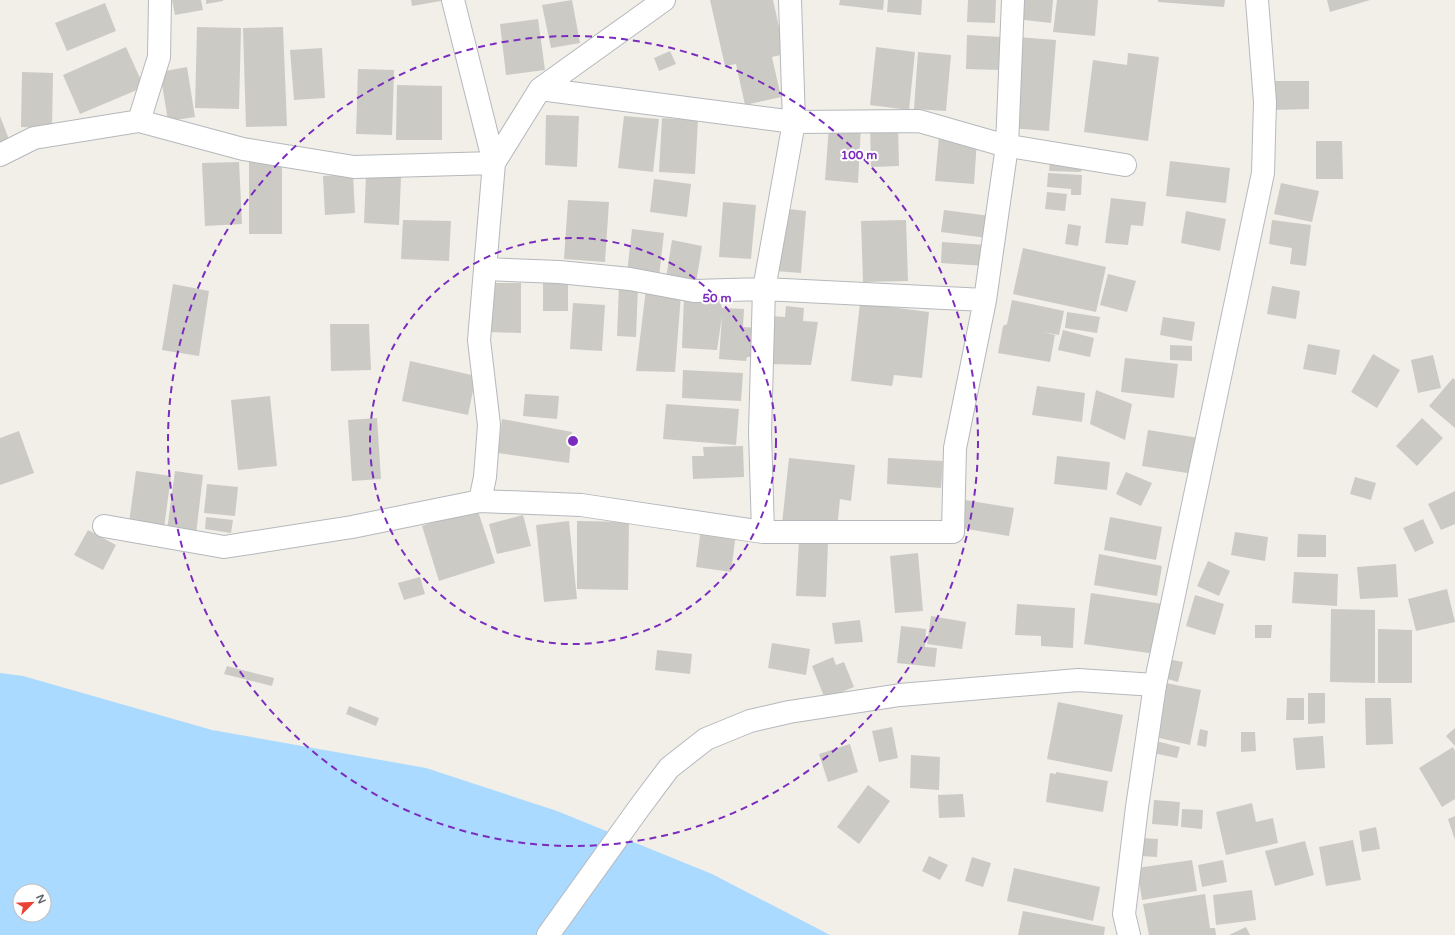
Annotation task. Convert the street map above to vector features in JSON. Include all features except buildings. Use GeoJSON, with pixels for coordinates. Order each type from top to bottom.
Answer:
{"type":"FeatureCollection","features":[{"type":"Feature","properties":{"kind":"street"},"geometry":{"type":"LineString","coordinates":[[139,121],[159,57],[160,0]]}},
{"type":"Feature","properties":{"kind":"street"},"geometry":{"type":"LineString","coordinates":[[453,0],[494,163],[479,340],[489,425],[485,477],[480,501]]}},
{"type":"Feature","properties":{"kind":"street"},"geometry":{"type":"LineString","coordinates":[[494,163],[540,89],[664,0]]}},
{"type":"Feature","properties":{"kind":"street"},"geometry":{"type":"LineString","coordinates":[[763,532],[760,432],[764,289],[794,122],[790,0]]}},
{"type":"Feature","properties":{"kind":"street"},"geometry":{"type":"LineString","coordinates":[[104,526],[224,547],[352,527],[480,501],[581,506],[763,532],[953,532],[955,448],[985,300],[1007,146],[1013,0]]}},
{"type":"Feature","properties":{"kind":"street"},"geometry":{"type":"LineString","coordinates":[[1130,935],[1124,914],[1137,807],[1155,685],[1263,173],[1265,102],[1257,0]]}},
{"type":"Feature","properties":{"kind":"street"},"geometry":{"type":"LineString","coordinates":[[540,89],[794,122],[918,121],[1007,146],[1125,165]]}},
{"type":"Feature","properties":{"kind":"street"},"geometry":{"type":"LineString","coordinates":[[0,155],[34,138],[139,121],[243,149],[354,167],[494,163]]}},
{"type":"Feature","properties":{"kind":"street"},"geometry":{"type":"LineString","coordinates":[[485,269],[559,272],[630,279],[694,291],[764,289],[985,300]]}},
{"type":"Feature","properties":{"kind":"street"},"geometry":{"type":"LineString","coordinates":[[548,935],[669,768],[706,739],[750,721],[789,712],[900,694],[1078,680],[1155,685]]}},
{"type":"Feature","properties":{"kind":"water"},"geometry":{"type":"Polygon","coordinates":[[[0,673],[23,676],[212,730],[426,768],[557,811],[712,874],[830,935],[0,935],[0,673]]]}}]}
